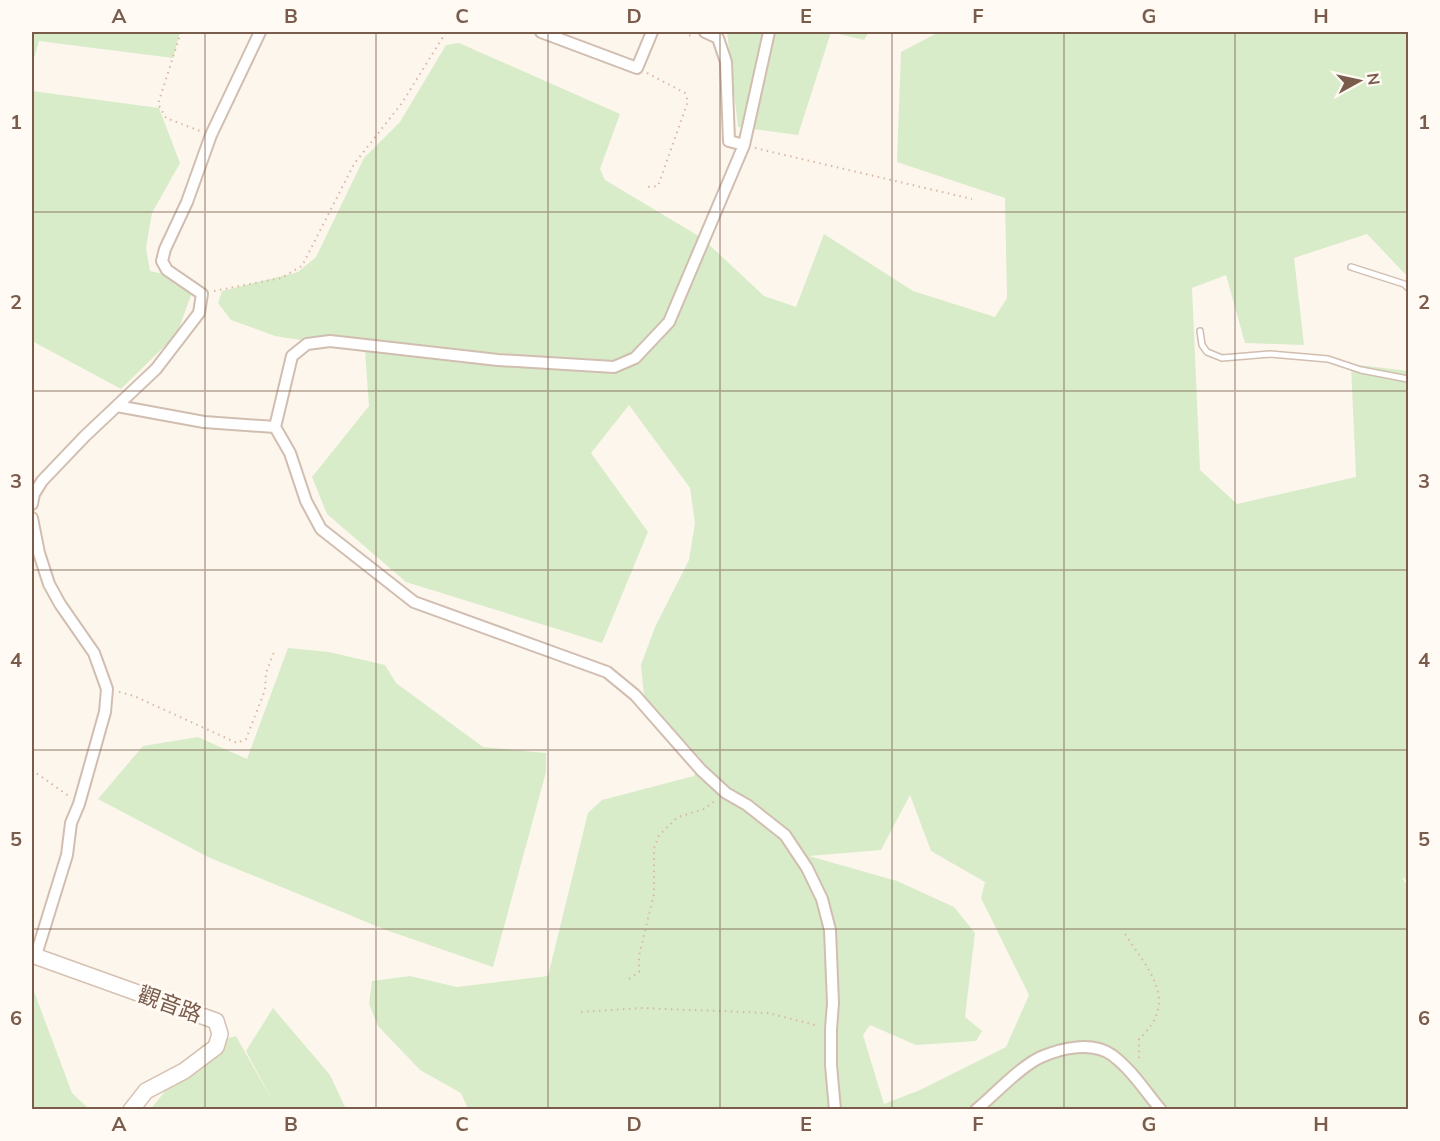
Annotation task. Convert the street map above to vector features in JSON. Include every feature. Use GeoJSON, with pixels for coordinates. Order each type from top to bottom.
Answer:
{"type":"FeatureCollection","features":[{"type":"Feature","properties":{"kind":"street"},"geometry":{"type":"LineString","coordinates":[[32,504],[33,494],[42,481],[85,436],[156,369],[199,313],[202,294],[167,270],[162,261],[211,135],[260,32]]}},
{"type":"Feature","properties":{"kind":"street"},"geometry":{"type":"LineString","coordinates":[[541,32],[637,68],[652,32]]}},
{"type":"Feature","properties":{"kind":"street"},"geometry":{"type":"LineString","coordinates":[[705,32],[718,38],[726,62],[729,141],[744,146]]}},
{"type":"Feature","properties":{"kind":"street"},"geometry":{"type":"LineString","coordinates":[[769,32],[744,146],[669,322],[634,358],[614,367],[498,360],[330,341],[307,344],[292,356],[275,427],[290,453],[306,501],[321,529],[414,602],[607,672],[635,695],[701,770],[726,793],[747,805],[785,836],[807,868],[822,899],[830,930],[835,1110]]}},
{"type":"Feature","properties":{"kind":"street"},"geometry":{"type":"LineString","coordinates":[[117,406],[204,422],[275,427]]}},
{"type":"Feature","properties":{"kind":"street"},"geometry":{"type":"LineString","coordinates":[[32,518],[39,553],[49,584],[94,653],[107,689],[105,712],[79,804],[71,824],[67,855],[34,955]]}},
{"type":"Feature","properties":{"kind":"street","name":"觀音路"},"geometry":{"type":"LineString","coordinates":[[34,955],[216,1021],[220,1034],[216,1047],[183,1071],[146,1091],[130,1110]]}},
{"type":"Feature","properties":{"kind":"street"},"geometry":{"type":"LineString","coordinates":[[976,1110],[1040,1058],[1060,1051],[1093,1047],[1110,1054],[1130,1071],[1161,1110]]}},
{"type":"Feature","properties":{"kind":"lane"},"geometry":{"type":"LineString","coordinates":[[1351,267],[1404,284],[1408,288]]}},
{"type":"Feature","properties":{"kind":"lane"},"geometry":{"type":"LineString","coordinates":[[1200,331],[1202,345],[1207,352],[1222,358],[1290,355],[1328,359],[1361,370],[1408,379]]}},
{"type":"Feature","properties":{"kind":"path"},"geometry":{"type":"LineString","coordinates":[[181,32],[158,105],[165,118],[211,135]]}},
{"type":"Feature","properties":{"kind":"path"},"geometry":{"type":"LineString","coordinates":[[202,294],[281,278],[302,266],[354,164],[402,103],[446,32]]}},
{"type":"Feature","properties":{"kind":"path"},"geometry":{"type":"LineString","coordinates":[[637,68],[685,93],[688,101],[658,186],[648,187]]}},
{"type":"Feature","properties":{"kind":"path"},"geometry":{"type":"LineString","coordinates":[[744,146],[972,199]]}},
{"type":"Feature","properties":{"kind":"path"},"geometry":{"type":"LineString","coordinates":[[107,689],[134,696],[237,743],[246,739],[265,690],[266,673],[274,652]]}},
{"type":"Feature","properties":{"kind":"path"},"geometry":{"type":"LineString","coordinates":[[32,770],[79,804]]}},
{"type":"Feature","properties":{"kind":"path"},"geometry":{"type":"LineString","coordinates":[[629,980],[639,972],[642,939],[654,894],[654,848],[659,835],[678,817],[704,809],[726,793]]}},
{"type":"Feature","properties":{"kind":"path"},"geometry":{"type":"LineString","coordinates":[[1125,934],[1156,983],[1161,1003],[1150,1029],[1139,1039],[1139,1059],[1130,1071]]}},
{"type":"Feature","properties":{"kind":"path"},"geometry":{"type":"LineString","coordinates":[[581,1012],[640,1008],[768,1013],[831,1029]]}},
{"type":"Feature","properties":{"kind":"green space"},"geometry":{"type":"Polygon","coordinates":[[[32,32],[180,32],[173,58],[39,41],[32,65],[32,32]]]}},
{"type":"Feature","properties":{"kind":"green space"},"geometry":{"type":"Polygon","coordinates":[[[727,32],[831,32],[798,135],[738,127],[727,32]]]}},
{"type":"Feature","properties":{"kind":"green space"},"geometry":{"type":"Polygon","coordinates":[[[831,32],[869,32],[864,40],[831,32]]]}},
{"type":"Feature","properties":{"kind":"green space"},"geometry":{"type":"Polygon","coordinates":[[[939,32],[1408,32],[1408,277],[1367,234],[1294,258],[1304,345],[1245,343],[1226,275],[1192,288],[1200,470],[1237,504],[1356,477],[1351,364],[1408,371],[1408,881],[1402,877],[1408,887],[1408,1109],[468,1109],[461,1093],[420,1070],[378,1026],[369,1004],[372,981],[410,976],[457,987],[548,976],[588,813],[602,800],[694,776],[700,758],[644,696],[641,665],[655,627],[689,560],[695,523],[690,488],[629,405],[591,453],[648,532],[602,643],[406,582],[327,514],[312,477],[369,406],[365,350],[275,336],[231,320],[218,303],[222,291],[298,272],[316,257],[364,158],[400,122],[446,45],[459,43],[620,114],[600,169],[605,180],[702,238],[764,296],[796,307],[824,234],[913,291],[995,317],[1007,298],[1005,198],[897,162],[901,52],[939,32]],[[910,795],[881,850],[809,856],[897,881],[954,907],[975,933],[965,1017],[982,1031],[976,1041],[916,1045],[870,1025],[863,1035],[884,1104],[920,1090],[1006,1047],[1029,995],[981,898],[985,882],[931,851],[910,795]]]}},
{"type":"Feature","properties":{"kind":"green space"},"geometry":{"type":"Polygon","coordinates":[[[32,91],[159,108],[180,163],[152,213],[146,248],[150,271],[196,281],[177,334],[121,389],[32,341],[32,91]]]}},
{"type":"Feature","properties":{"kind":"green space"},"geometry":{"type":"Polygon","coordinates":[[[288,648],[329,652],[385,665],[396,683],[483,747],[546,753],[546,772],[493,967],[386,930],[208,857],[98,799],[143,746],[198,737],[247,759],[288,648]]]}},
{"type":"Feature","properties":{"kind":"green space"},"geometry":{"type":"Polygon","coordinates":[[[32,986],[72,1093],[89,1109],[32,1109],[32,986]]]}},
{"type":"Feature","properties":{"kind":"green space"},"geometry":{"type":"Polygon","coordinates":[[[273,1008],[330,1075],[346,1109],[150,1110],[202,1045],[236,1036],[273,1102],[246,1051],[273,1008]]]}}]}
